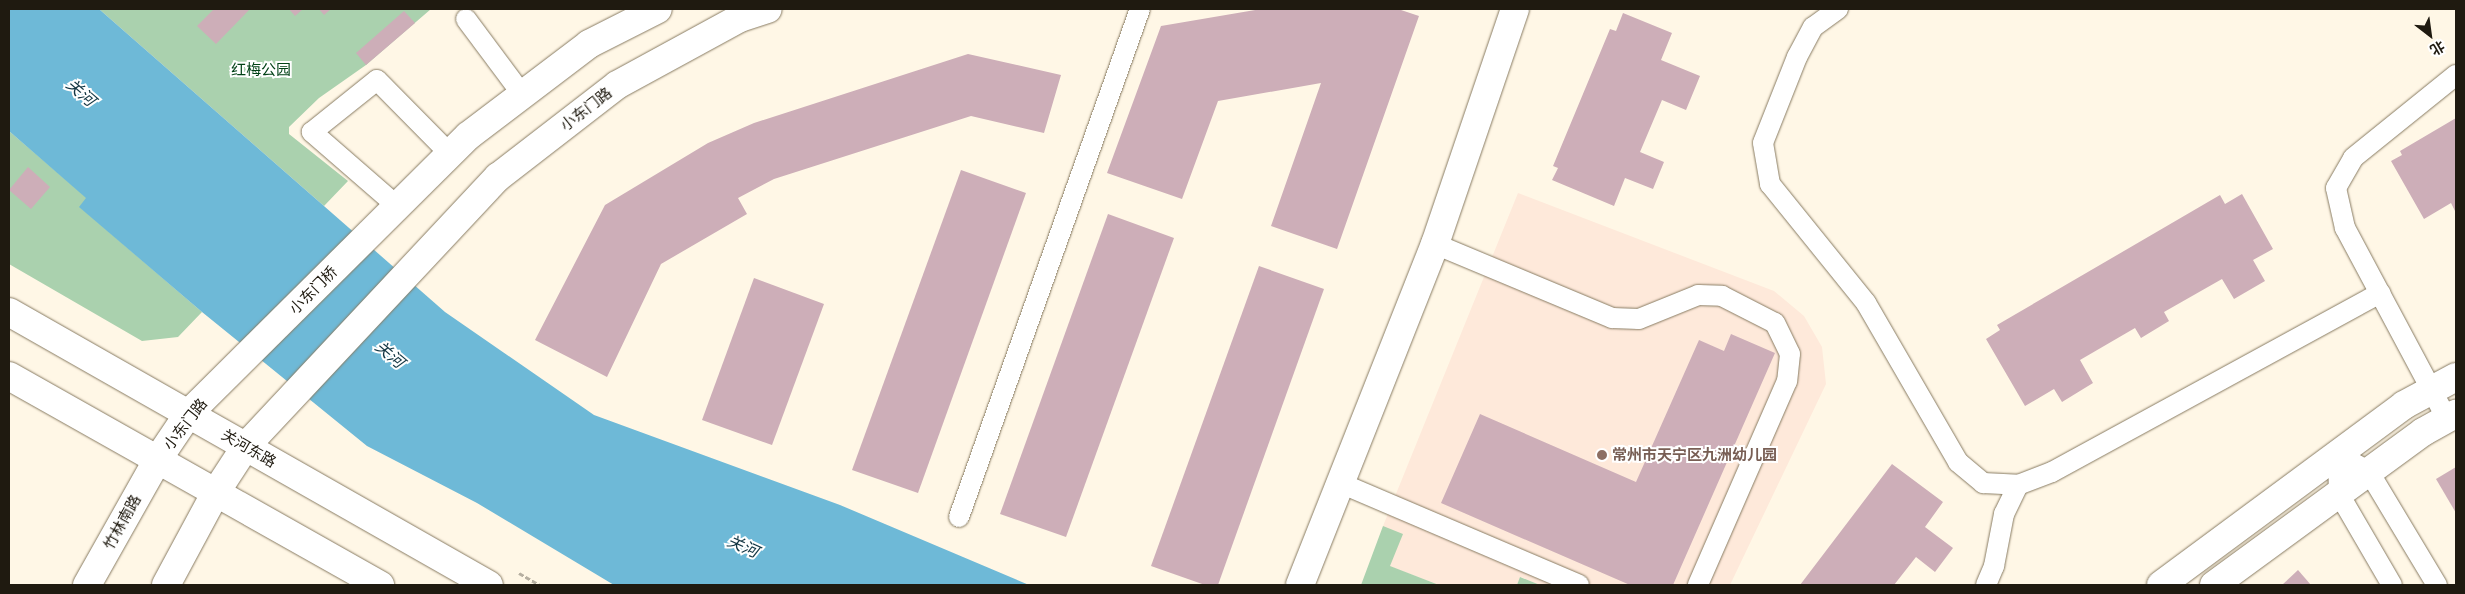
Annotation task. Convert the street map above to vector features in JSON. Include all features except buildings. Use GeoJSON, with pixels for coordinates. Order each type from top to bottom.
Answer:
{"type":"FeatureCollection","features":[{"type":"Feature","properties":{"kind":"main road"},"geometry":{"type":"LineString","coordinates":[[394,209],[450,154],[522,94],[589,44],[658,9]]}},
{"type":"Feature","properties":{"kind":"main road","name":"小东门路"},"geometry":{"type":"LineString","coordinates":[[246,446],[432,250],[498,177],[617,85],[740,18],[768,9]]}},
{"type":"Feature","properties":{"kind":"main road"},"geometry":{"type":"LineString","coordinates":[[1300,585],[1338,482],[1435,244],[1515,9]]}},
{"type":"Feature","properties":{"kind":"main road","name":"小东门桥"},"geometry":{"type":"LineString","coordinates":[[234,368],[394,209]]}},
{"type":"Feature","properties":{"kind":"main road","name":"关河东路"},"geometry":{"type":"LineString","coordinates":[[9,312],[189,412],[489,585]]}},
{"type":"Feature","properties":{"kind":"main road","name":"小东门路"},"geometry":{"type":"LineString","coordinates":[[158,459],[189,412],[234,368]]}},
{"type":"Feature","properties":{"kind":"main road"},"geometry":{"type":"LineString","coordinates":[[9,376],[380,585]]}},
{"type":"Feature","properties":{"kind":"main road"},"geometry":{"type":"LineString","coordinates":[[2162,585],[2404,406],[2456,377]]}},
{"type":"Feature","properties":{"kind":"main road"},"geometry":{"type":"LineString","coordinates":[[2214,585],[2423,432],[2452,416]]}},
{"type":"Feature","properties":{"kind":"main road"},"geometry":{"type":"LineString","coordinates":[[166,585],[216,492],[246,446]]}},
{"type":"Feature","properties":{"kind":"main road","name":"竹林南路"},"geometry":{"type":"LineString","coordinates":[[87,585],[158,459]]}},
{"type":"Feature","properties":{"kind":"lane"},"geometry":{"type":"LineString","coordinates":[[959,517],[1140,9]]}},
{"type":"Feature","properties":{"kind":"lane"},"geometry":{"type":"LineString","coordinates":[[1838,9],[1813,26],[1797,57],[1763,143],[1770,184],[1866,303],[1958,462],[1983,483],[2018,485],[2052,472],[2380,293]]}},
{"type":"Feature","properties":{"kind":"lane"},"geometry":{"type":"LineString","coordinates":[[466,19],[522,94]]}},
{"type":"Feature","properties":{"kind":"lane"},"geometry":{"type":"LineString","coordinates":[[2452,416],[2432,390],[2345,228],[2336,188],[2353,158],[2456,75]]}},
{"type":"Feature","properties":{"kind":"lane"},"geometry":{"type":"LineString","coordinates":[[394,209],[312,132],[377,80],[450,154]]}},
{"type":"Feature","properties":{"kind":"lane"},"geometry":{"type":"LineString","coordinates":[[1435,244],[1612,318],[1639,319],[1698,295],[1722,296],[1775,323],[1790,354],[1787,381],[1698,585]]}},
{"type":"Feature","properties":{"kind":"lane"},"geometry":{"type":"LineString","coordinates":[[2338,454],[2369,472],[2437,585]]}},
{"type":"Feature","properties":{"kind":"lane"},"geometry":{"type":"LineString","coordinates":[[2338,454],[2339,494],[2392,585]]}},
{"type":"Feature","properties":{"kind":"lane"},"geometry":{"type":"LineString","coordinates":[[1338,482],[1579,585]]}},
{"type":"Feature","properties":{"kind":"lane"},"geometry":{"type":"LineString","coordinates":[[1986,585],[1994,566],[2004,514],[2018,485]]}},
{"type":"Feature","properties":{"kind":"shaded area","name":"常州市天宁区九洲幼儿园"},"geometry":{"type":"Polygon","coordinates":[[[1518,193],[1774,291],[1804,316],[1822,347],[1826,384],[1730,585],[1540,585],[1521,577],[1517,585],[1439,585],[1389,566],[1383,526],[1518,193]]]}},
{"type":"Feature","properties":{"kind":"green space","name":"红梅公园"},"geometry":{"type":"Polygon","coordinates":[[[99,9],[431,9],[366,65],[319,98],[289,127],[289,134],[348,181],[324,206],[99,9]]]}},
{"type":"Feature","properties":{"kind":"green space"},"geometry":{"type":"Polygon","coordinates":[[[9,131],[87,198],[80,207],[202,312],[178,337],[142,341],[9,264],[9,131]]]}},
{"type":"Feature","properties":{"kind":"green space"},"geometry":{"type":"Polygon","coordinates":[[[1383,526],[1403,534],[1390,566],[1439,585],[1361,585],[1383,526]]]}},
{"type":"Feature","properties":{"kind":"green space"},"geometry":{"type":"Polygon","coordinates":[[[1520,577],[1540,585],[1517,585],[1520,577]]]}},
{"type":"Feature","properties":{"kind":"water","name":"关河"},"geometry":{"type":"Polygon","coordinates":[[[9,9],[99,9],[445,312],[594,415],[840,505],[1029,585],[614,585],[477,503],[367,446],[202,312],[79,207],[86,198],[9,131],[9,9]]]}},
{"type":"Feature","properties":{"kind":"place","name":"常州市天宁区九洲幼儿园"},"geometry":{"type":"Point","coordinates":[1602,455]}}]}
